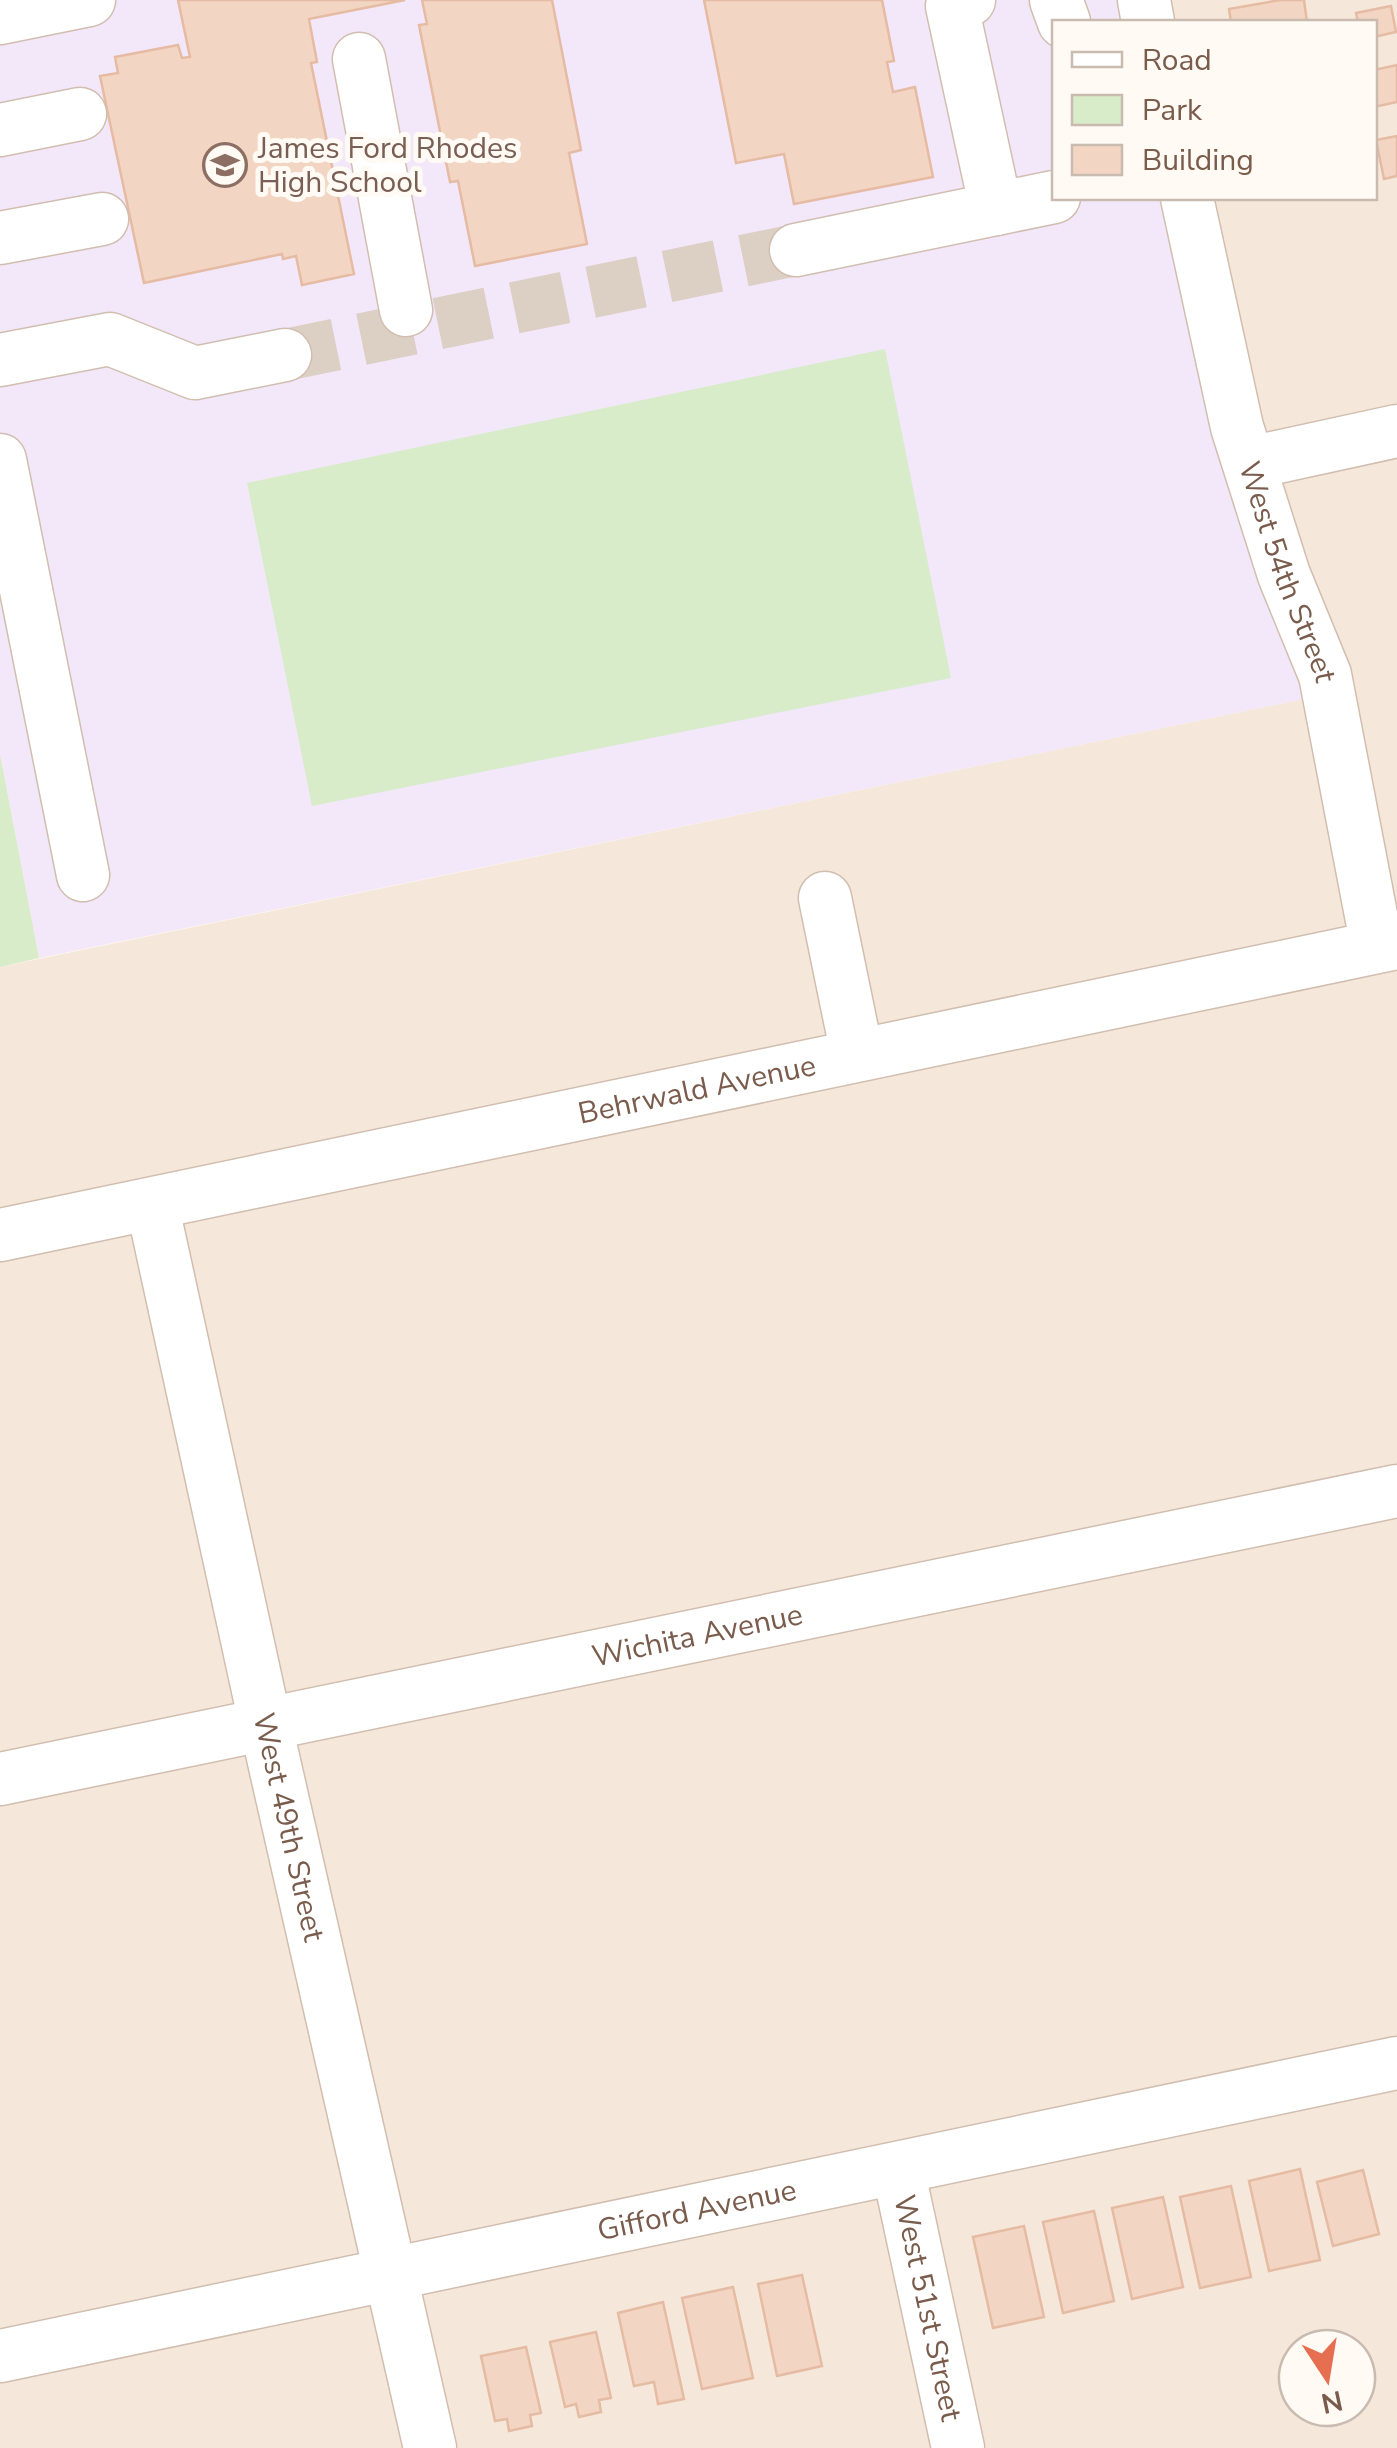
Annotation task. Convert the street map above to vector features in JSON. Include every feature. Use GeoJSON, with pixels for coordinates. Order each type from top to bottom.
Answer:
{"type":"FeatureCollection","features":[{"type":"Feature","properties":{"kind":"street"},"geometry":{"type":"LineString","coordinates":[[0,18],[89,0]]}},
{"type":"Feature","properties":{"kind":"street"},"geometry":{"type":"LineString","coordinates":[[969,0],[952,6],[996,209]]}},
{"type":"Feature","properties":{"kind":"street"},"geometry":{"type":"LineString","coordinates":[[360,59],[406,310]]}},
{"type":"Feature","properties":{"kind":"street"},"geometry":{"type":"LineString","coordinates":[[0,130],[80,114]]}},
{"type":"Feature","properties":{"kind":"street"},"geometry":{"type":"LineString","coordinates":[[796,250],[1052,197]]}},
{"type":"Feature","properties":{"kind":"street","name":"West 54th Street"},"geometry":{"type":"LineString","coordinates":[[1187,200],[1237,427],[1284,575],[1324,676],[1387,944]]}},
{"type":"Feature","properties":{"kind":"street"},"geometry":{"type":"LineString","coordinates":[[0,238],[102,219]]}},
{"type":"Feature","properties":{"kind":"street"},"geometry":{"type":"LineString","coordinates":[[0,360],[110,339],[195,373],[285,355]]}},
{"type":"Feature","properties":{"kind":"street"},"geometry":{"type":"LineString","coordinates":[[1250,464],[1397,431]]}},
{"type":"Feature","properties":{"kind":"street"},"geometry":{"type":"LineString","coordinates":[[0,460],[83,875]]}},
{"type":"Feature","properties":{"kind":"street"},"geometry":{"type":"LineString","coordinates":[[825,898],[856,1054]]}},
{"type":"Feature","properties":{"kind":"street","name":"Behrwald Avenue"},"geometry":{"type":"LineString","coordinates":[[0,1235],[1387,944]]}},
{"type":"Feature","properties":{"kind":"street","name":"West 49th Street"},"geometry":{"type":"LineString","coordinates":[[152,1204],[430,2448]]}},
{"type":"Feature","properties":{"kind":"street","name":"Wichita Avenue"},"geometry":{"type":"LineString","coordinates":[[0,1778],[1397,1491]]}},
{"type":"Feature","properties":{"kind":"street","name":"Gifford Avenue"},"geometry":{"type":"LineString","coordinates":[[0,2356],[1397,2063]]}},
{"type":"Feature","properties":{"kind":"street","name":"West 51st Street"},"geometry":{"type":"LineString","coordinates":[[898,2169],[958,2448]]}},
{"type":"Feature","properties":{"kind":"shaded area"},"geometry":{"type":"Polygon","coordinates":[[[0,0],[1122,0],[1127,20],[1052,20],[1052,200],[1165,200],[1230,493],[1296,665],[1304,699],[39,958],[0,754],[0,0]]]}},
{"type":"Feature","properties":{"kind":"shaded area"},"geometry":{"type":"Polygon","coordinates":[[[1122,0],[1397,0],[1397,2448],[0,2448],[0,967],[1303,699],[1296,665],[1230,493],[1165,200],[1377,200],[1377,20],[1127,20],[1122,0]]]}},
{"type":"Feature","properties":{"kind":"green space"},"geometry":{"type":"Polygon","coordinates":[[[885,349],[951,678],[312,806],[247,483],[885,349]]]}},
{"type":"Feature","properties":{"kind":"green space"},"geometry":{"type":"Polygon","coordinates":[[[0,754],[39,958],[0,967],[0,754]]]}},
{"type":"Feature","properties":{"kind":"building","name":"James Ford Rhodes High School"},"geometry":{"type":"Polygon","coordinates":[[[178,0],[405,0],[309,19],[317,62],[311,63],[354,274],[302,285],[296,256],[283,259],[282,254],[144,283],[100,76],[118,73],[115,57],[178,45],[182,58],[190,57],[178,0]]]}},
{"type":"Feature","properties":{"kind":"building","name":"James Ford Rhodes High School"},"geometry":{"type":"Polygon","coordinates":[[[422,0],[552,0],[581,150],[569,153],[587,244],[475,266],[458,181],[450,182],[419,25],[427,24],[422,0]]]}},
{"type":"Feature","properties":{"kind":"building"},"geometry":{"type":"Polygon","coordinates":[[[704,0],[882,0],[894,61],[887,62],[893,92],[915,87],[933,177],[794,204],[784,154],[736,163],[704,0]]]}},
{"type":"Feature","properties":{"kind":"building"},"geometry":{"type":"Polygon","coordinates":[[[1304,0],[1307,20],[1231,20],[1229,9],[1304,0]]]}},
{"type":"Feature","properties":{"kind":"building"},"geometry":{"type":"Polygon","coordinates":[[[1391,6],[1396,32],[1377,36],[1377,20],[1358,20],[1356,13],[1391,6]]]}},
{"type":"Feature","properties":{"kind":"building"},"geometry":{"type":"Polygon","coordinates":[[[1397,65],[1397,102],[1377,106],[1377,69],[1397,65]]]}},
{"type":"Feature","properties":{"kind":"building"},"geometry":{"type":"Polygon","coordinates":[[[1397,136],[1397,176],[1384,179],[1377,140],[1397,136]]]}},
{"type":"Feature","properties":{"kind":"building"},"geometry":{"type":"Polygon","coordinates":[[[1300,2169],[1320,2260],[1269,2271],[1249,2181],[1300,2169]]]}},
{"type":"Feature","properties":{"kind":"building"},"geometry":{"type":"Polygon","coordinates":[[[1363,2170],[1379,2234],[1333,2246],[1317,2182],[1363,2170]]]}},
{"type":"Feature","properties":{"kind":"building"},"geometry":{"type":"Polygon","coordinates":[[[1231,2186],[1251,2277],[1200,2288],[1180,2197],[1231,2186]]]}},
{"type":"Feature","properties":{"kind":"building"},"geometry":{"type":"Polygon","coordinates":[[[1163,2197],[1183,2287],[1132,2299],[1112,2208],[1163,2197]]]}},
{"type":"Feature","properties":{"kind":"building"},"geometry":{"type":"Polygon","coordinates":[[[1094,2211],[1114,2301],[1063,2313],[1043,2222],[1094,2211]]]}},
{"type":"Feature","properties":{"kind":"building"},"geometry":{"type":"Polygon","coordinates":[[[1024,2226],[1044,2317],[993,2328],[973,2237],[1024,2226]]]}},
{"type":"Feature","properties":{"kind":"building"},"geometry":{"type":"Polygon","coordinates":[[[802,2275],[822,2366],[777,2376],[758,2284],[802,2275]]]}},
{"type":"Feature","properties":{"kind":"building"},"geometry":{"type":"Polygon","coordinates":[[[733,2287],[753,2378],[702,2389],[682,2298],[733,2287]]]}},
{"type":"Feature","properties":{"kind":"building"},"geometry":{"type":"Polygon","coordinates":[[[663,2302],[684,2399],[658,2404],[654,2382],[634,2386],[618,2313],[663,2302]]]}},
{"type":"Feature","properties":{"kind":"building"},"geometry":{"type":"Polygon","coordinates":[[[596,2332],[611,2398],[599,2400],[601,2412],[579,2417],[576,2404],[565,2407],[550,2342],[596,2332]]]}},
{"type":"Feature","properties":{"kind":"building"},"geometry":{"type":"Polygon","coordinates":[[[526,2347],[541,2413],[530,2415],[532,2426],[509,2431],[507,2419],[495,2421],[481,2356],[526,2347]]]}},
{"type":"Feature","properties":{"kind":"tunnel"},"geometry":{"type":"LineString","coordinates":[[285,355],[796,250]]}},
{"type":"Feature","properties":{"kind":"place","name":"James Ford Rhodes High School"},"geometry":{"type":"Point","coordinates":[225,165]}}]}
